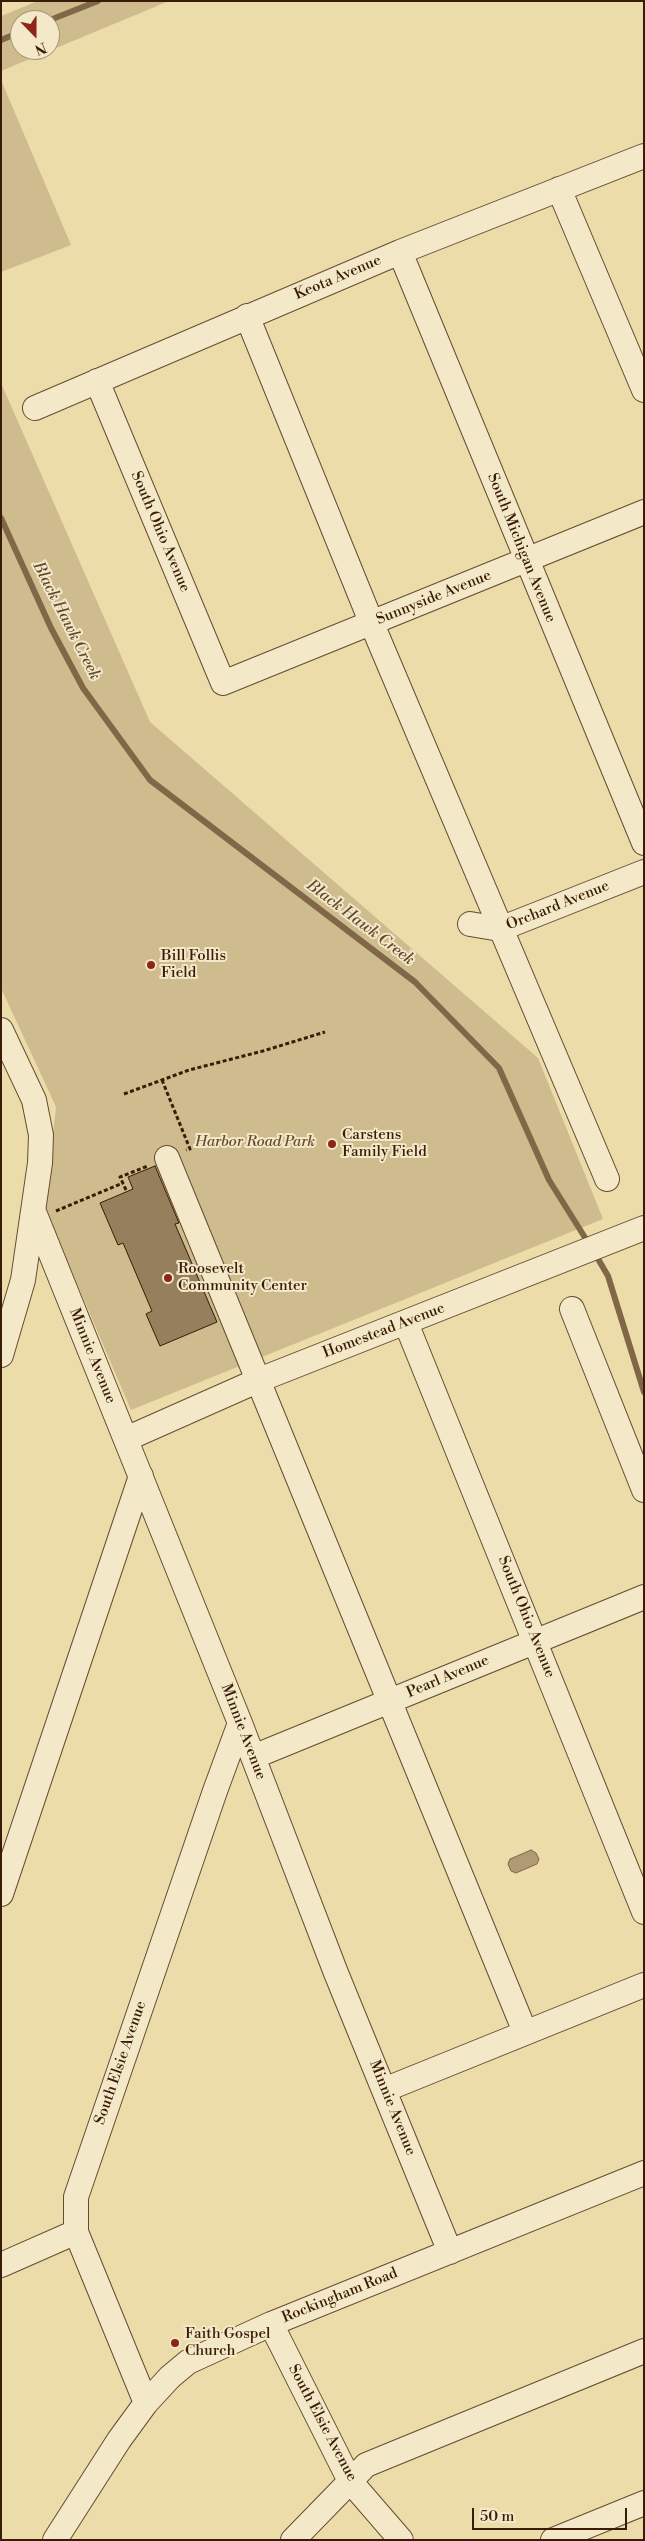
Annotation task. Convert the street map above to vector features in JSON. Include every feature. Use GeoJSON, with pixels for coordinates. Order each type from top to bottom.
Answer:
{"type":"FeatureCollection","features":[{"type":"Feature","properties":{"kind":"street","name":"Keota Avenue"},"geometry":{"type":"LineString","coordinates":[[35,408],[400,252],[644,156]]}},
{"type":"Feature","properties":{"kind":"street"},"geometry":{"type":"LineString","coordinates":[[559,189],[644,390]]}},
{"type":"Feature","properties":{"kind":"street","name":"South Michigan Avenue"},"geometry":{"type":"LineString","coordinates":[[400,252],[644,843]]}},
{"type":"Feature","properties":{"kind":"street"},"geometry":{"type":"LineString","coordinates":[[247,316],[372,624],[607,1179]]}},
{"type":"Feature","properties":{"kind":"street","name":"South Ohio Avenue"},"geometry":{"type":"LineString","coordinates":[[97,381],[224,682]]}},
{"type":"Feature","properties":{"kind":"street","name":"Sunnyside Avenue"},"geometry":{"type":"LineString","coordinates":[[224,682],[372,624],[644,512]]}},
{"type":"Feature","properties":{"kind":"street","name":"Orchard Avenue"},"geometry":{"type":"LineString","coordinates":[[470,924],[500,929],[644,872]]}},
{"type":"Feature","properties":{"kind":"street"},"geometry":{"type":"LineString","coordinates":[[1,1030],[11,1074],[34,1100],[41,1135],[40,1163],[44,1212],[1,1355]]}},
{"type":"Feature","properties":{"kind":"street"},"geometry":{"type":"LineString","coordinates":[[167,1158],[525,2032]]}},
{"type":"Feature","properties":{"kind":"street","name":"Minnie Avenue"},"geometry":{"type":"LineString","coordinates":[[44,1212],[126,1439],[450,2252]]}},
{"type":"Feature","properties":{"kind":"street","name":"Homestead Avenue"},"geometry":{"type":"LineString","coordinates":[[126,1439],[259,1380],[644,1228]]}},
{"type":"Feature","properties":{"kind":"street"},"geometry":{"type":"LineString","coordinates":[[572,1309],[644,1490]]}},
{"type":"Feature","properties":{"kind":"street","name":"South Ohio Avenue"},"geometry":{"type":"LineString","coordinates":[[406,1323],[536,1640],[644,1912]]}},
{"type":"Feature","properties":{"kind":"street"},"geometry":{"type":"LineString","coordinates":[[1,1894],[141,1476]]}},
{"type":"Feature","properties":{"kind":"street","name":"Pearl Avenue"},"geometry":{"type":"LineString","coordinates":[[253,1757],[644,1597]]}},
{"type":"Feature","properties":{"kind":"street","name":"South Elsie Avenue"},"geometry":{"type":"LineString","coordinates":[[146,2402],[76,2232],[76,2197],[215,1790],[240,1723]]}},
{"type":"Feature","properties":{"kind":"street"},"geometry":{"type":"LineString","coordinates":[[384,2090],[644,1985]]}},
{"type":"Feature","properties":{"kind":"street","name":"Rockingham Road"},"geometry":{"type":"LineString","coordinates":[[55,2540],[118,2440],[146,2402],[188,2362],[271,2324],[644,2173]]}},
{"type":"Feature","properties":{"kind":"street"},"geometry":{"type":"LineString","coordinates":[[1,2265],[76,2232]]}},
{"type":"Feature","properties":{"kind":"street","name":"South Elsie Avenue"},"geometry":{"type":"LineString","coordinates":[[271,2324],[350,2481],[401,2540]]}},
{"type":"Feature","properties":{"kind":"street"},"geometry":{"type":"LineString","coordinates":[[293,2540],[366,2465],[644,2351]]}},
{"type":"Feature","properties":{"kind":"street"},"geometry":{"type":"LineString","coordinates":[[553,2540],[644,2503]]}},
{"type":"Feature","properties":{"kind":"path"},"geometry":{"type":"LineString","coordinates":[[124,1094],[189,1070],[263,1051],[325,1032]]}},
{"type":"Feature","properties":{"kind":"path"},"geometry":{"type":"LineString","coordinates":[[44,1212],[123,1183]]}},
{"type":"Feature","properties":{"kind":"green space"},"geometry":{"type":"Polygon","coordinates":[[[38,1],[169,1],[60,46],[60,10],[16,10],[38,1]]]}},
{"type":"Feature","properties":{"kind":"green space"},"geometry":{"type":"Polygon","coordinates":[[[10,12],[10,60],[27,60],[1,71],[1,16],[10,12]]]}},
{"type":"Feature","properties":{"kind":"green space"},"geometry":{"type":"Polygon","coordinates":[[[1,80],[71,245],[1,272],[1,80]]]}},
{"type":"Feature","properties":{"kind":"green space","name":"Harbor Road Park"},"geometry":{"type":"Polygon","coordinates":[[[1,383],[150,722],[538,1058],[603,1219],[131,1410],[45,1209],[56,1107],[1,988],[1,383]]]}},
{"type":"Feature","properties":{"kind":"shaded area"},"geometry":{"type":"Polygon","coordinates":[[[531,1850],[536,1853],[539,1859],[537,1864],[516,1873],[511,1871],[508,1864],[510,1859],[531,1850]]]}},
{"type":"Feature","properties":{"kind":"building","name":"Roosevelt Community Center"},"geometry":{"type":"Polygon","coordinates":[[[155,1166],[179,1223],[175,1224],[217,1322],[160,1346],[146,1314],[152,1311],[123,1243],[118,1245],[100,1203],[133,1189],[128,1177],[155,1166]]]}},
{"type":"Feature","properties":{"kind":"waterway"},"geometry":{"type":"LineString","coordinates":[[60,16],[98,1]]}},
{"type":"Feature","properties":{"kind":"waterway"},"geometry":{"type":"LineString","coordinates":[[1,40],[10,36]]}},
{"type":"Feature","properties":{"kind":"waterway","name":"Black Hawk Creek"},"geometry":{"type":"LineString","coordinates":[[1,518],[51,628],[83,688],[150,780],[415,982],[499,1068],[549,1180],[589,1244]]}},
{"type":"Feature","properties":{"kind":"waterway","name":"Black Hawk Creek"},"geometry":{"type":"LineString","coordinates":[[594,1252],[608,1276],[644,1392]]}},
{"type":"Feature","properties":{"kind":"place","name":"Bill Follis Field"},"geometry":{"type":"Point","coordinates":[151,965]}},
{"type":"Feature","properties":{"kind":"place","name":"Carstens Family Field"},"geometry":{"type":"Point","coordinates":[332,1144]}},
{"type":"Feature","properties":{"kind":"place","name":"Roosevelt Community Center"},"geometry":{"type":"Point","coordinates":[168,1278]}},
{"type":"Feature","properties":{"kind":"place","name":"Faith Gospel Church"},"geometry":{"type":"Point","coordinates":[175,2343]}}]}
